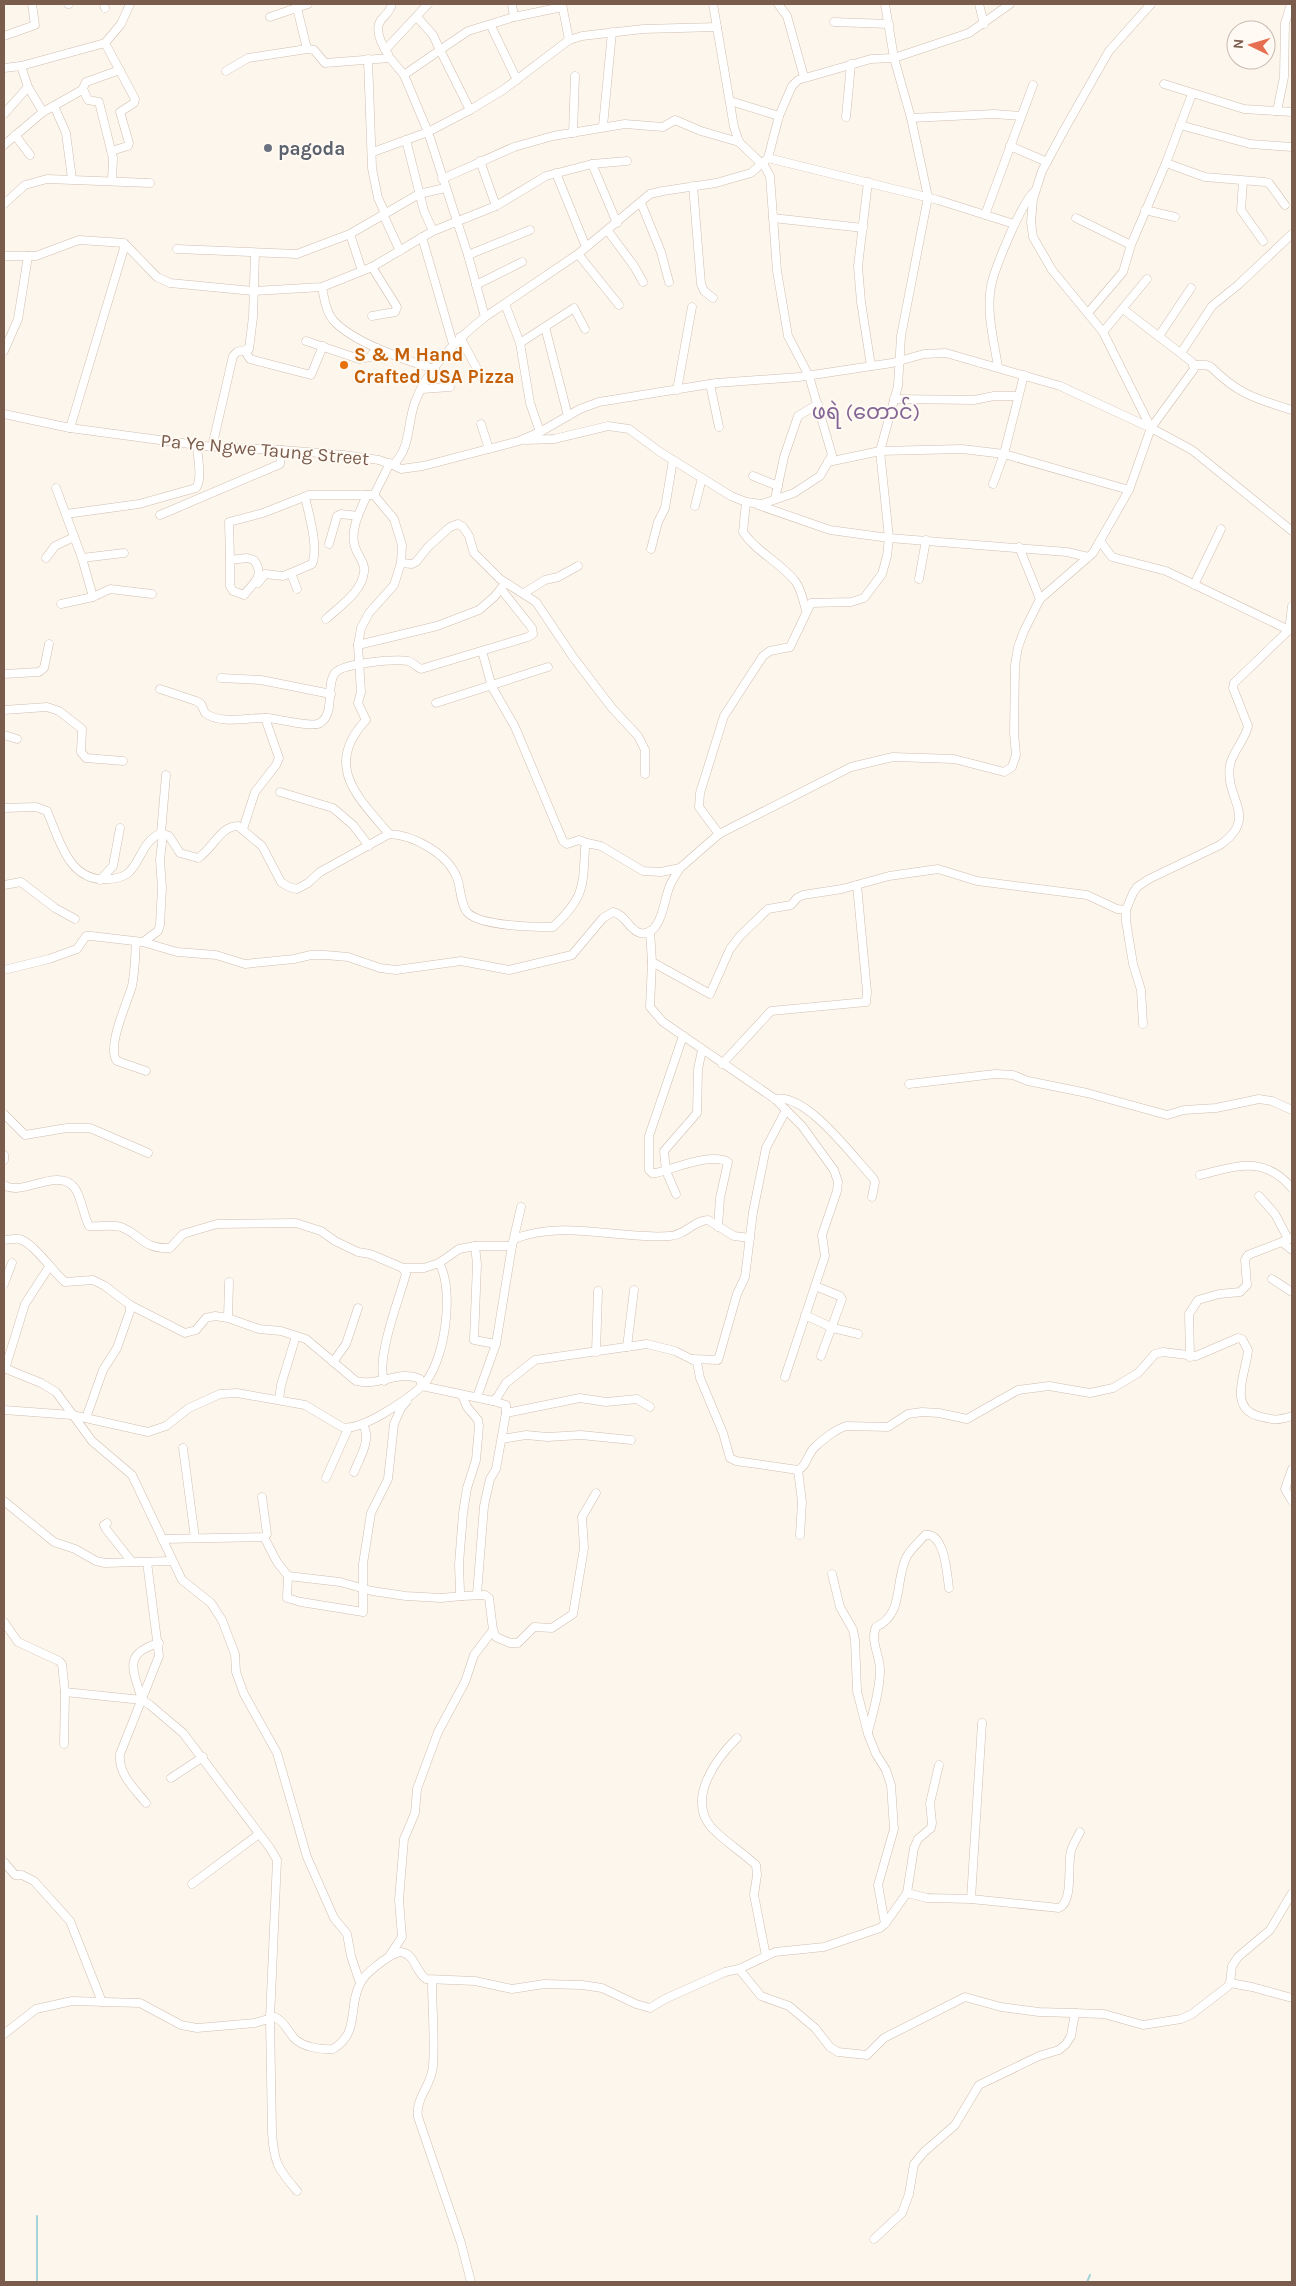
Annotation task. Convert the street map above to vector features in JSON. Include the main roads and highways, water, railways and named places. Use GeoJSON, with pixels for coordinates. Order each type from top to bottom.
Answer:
{"type":"FeatureCollection","features":[{"type":"Feature","properties":{"kind":"waterway"},"geometry":{"type":"LineString","coordinates":[[37,2216],[37,2282]]}},
{"type":"Feature","properties":{"kind":"waterway"},"geometry":{"type":"LineString","coordinates":[[1087,2282],[1090,2275]]}},
{"type":"Feature","properties":{"kind":"place","name":"pagoda"},"geometry":{"type":"Point","coordinates":[268,148]}},
{"type":"Feature","properties":{"kind":"place","name":"S & M Hand Crafted USA Pizza"},"geometry":{"type":"Point","coordinates":[344,365]}},
{"type":"Feature","properties":{"kind":"district","name":"ဖရဲ (တောင်)"},"geometry":{"type":"Point","coordinates":[866,412]}}]}
